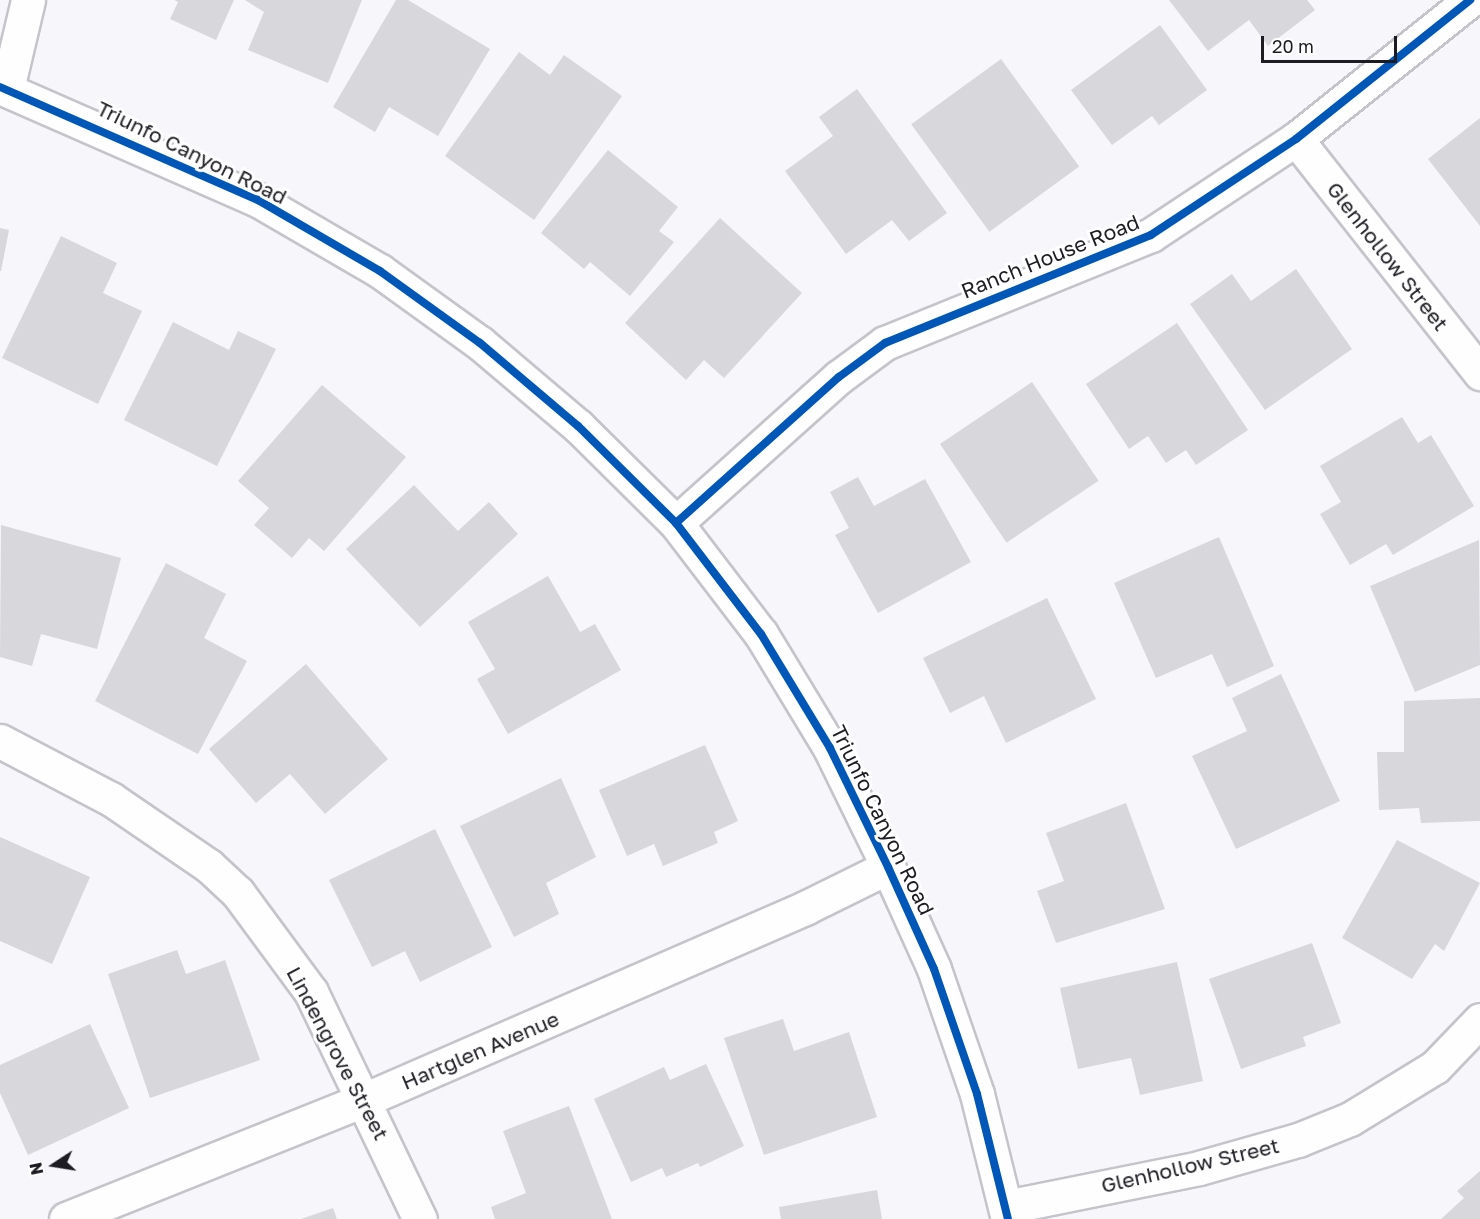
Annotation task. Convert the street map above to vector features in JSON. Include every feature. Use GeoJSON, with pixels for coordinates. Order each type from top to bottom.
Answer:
{"type":"FeatureCollection","features":[{"type":"Feature","properties":{"kind":"street"},"geometry":{"type":"LineString","coordinates":[[4,88],[28,0]]}},
{"type":"Feature","properties":{"kind":"street","name":"Ranch House Road"},"geometry":{"type":"LineString","coordinates":[[676,523],[839,377],[885,343],[1151,235],[1296,139],[1470,0]]}},
{"type":"Feature","properties":{"kind":"street","name":"Triunfo Canyon Road"},"geometry":{"type":"LineString","coordinates":[[4,88],[258,200],[380,271],[480,344],[578,426],[676,523],[761,634],[830,748],[888,867],[934,969],[976,1094],[1007,1213]]}},
{"type":"Feature","properties":{"kind":"street","name":"Glenhollow Street"},"geometry":{"type":"LineString","coordinates":[[1296,139],[1480,373]]}},
{"type":"Feature","properties":{"kind":"street","name":"Lindengrove Street"},"geometry":{"type":"LineString","coordinates":[[0,741],[111,799],[209,866],[238,893],[311,992],[366,1099],[420,1219]]}},
{"type":"Feature","properties":{"kind":"street","name":"Hartglen Avenue"},"geometry":{"type":"LineString","coordinates":[[66,1219],[366,1099],[805,908],[888,867]]}},
{"type":"Feature","properties":{"kind":"street","name":"Glenhollow Street"},"geometry":{"type":"LineString","coordinates":[[1007,1213],[1199,1168],[1298,1140],[1350,1119],[1435,1067],[1480,1020]]}},
{"type":"Feature","properties":{"kind":"building"},"geometry":{"type":"Polygon","coordinates":[[[174,0],[234,0],[216,40],[170,19],[178,2],[174,0]]]}},
{"type":"Feature","properties":{"kind":"building"},"geometry":{"type":"Polygon","coordinates":[[[245,0],[362,0],[328,83],[248,50],[264,12],[245,0]]]}},
{"type":"Feature","properties":{"kind":"building"},"geometry":{"type":"Polygon","coordinates":[[[396,0],[408,0],[490,49],[438,136],[389,107],[375,132],[333,107],[396,0]]]}},
{"type":"Feature","properties":{"kind":"building"},"geometry":{"type":"Polygon","coordinates":[[[1169,0],[1307,0],[1315,10],[1268,46],[1249,20],[1208,51],[1169,0]]]}},
{"type":"Feature","properties":{"kind":"building"},"geometry":{"type":"Polygon","coordinates":[[[1160,25],[1207,90],[1159,125],[1152,116],[1112,145],[1071,90],[1160,25]]]}},
{"type":"Feature","properties":{"kind":"building"},"geometry":{"type":"Polygon","coordinates":[[[519,52],[550,75],[564,55],[622,96],[534,220],[445,156],[519,52]]]}},
{"type":"Feature","properties":{"kind":"building"},"geometry":{"type":"Polygon","coordinates":[[[1001,59],[1079,167],[989,232],[911,124],[1001,59]]]}},
{"type":"Feature","properties":{"kind":"building"},"geometry":{"type":"Polygon","coordinates":[[[857,89],[947,213],[909,241],[892,220],[846,254],[785,171],[833,136],[819,117],[857,89]]]}},
{"type":"Feature","properties":{"kind":"building"},"geometry":{"type":"Polygon","coordinates":[[[1480,118],[1480,226],[1428,159],[1480,118]]]}},
{"type":"Feature","properties":{"kind":"building"},"geometry":{"type":"Polygon","coordinates":[[[608,150],[678,207],[659,231],[674,242],[630,296],[590,262],[584,269],[541,233],[608,150]]]}},
{"type":"Feature","properties":{"kind":"building"},"geometry":{"type":"Polygon","coordinates":[[[720,218],[802,293],[724,378],[704,360],[686,380],[625,323],[720,218]]]}},
{"type":"Feature","properties":{"kind":"building"},"geometry":{"type":"Polygon","coordinates":[[[0,228],[9,230],[1,271],[0,271],[0,228]]]}},
{"type":"Feature","properties":{"kind":"building"},"geometry":{"type":"Polygon","coordinates":[[[61,236],[117,263],[103,293],[142,311],[98,404],[2,358],[61,236]]]}},
{"type":"Feature","properties":{"kind":"building"},"geometry":{"type":"Polygon","coordinates":[[[1296,269],[1352,349],[1265,410],[1190,304],[1232,274],[1251,301],[1296,269]]]}},
{"type":"Feature","properties":{"kind":"building"},"geometry":{"type":"Polygon","coordinates":[[[173,322],[229,350],[238,331],[276,349],[217,466],[124,420],[173,322]]]}},
{"type":"Feature","properties":{"kind":"building"},"geometry":{"type":"Polygon","coordinates":[[[1177,323],[1248,430],[1196,465],[1186,450],[1166,463],[1148,436],[1129,449],[1086,384],[1177,323]]]}},
{"type":"Feature","properties":{"kind":"building"},"geometry":{"type":"Polygon","coordinates":[[[1032,382],[1099,481],[1007,543],[940,444],[1032,382]]]}},
{"type":"Feature","properties":{"kind":"building"},"geometry":{"type":"Polygon","coordinates":[[[322,385],[406,457],[324,551],[309,538],[292,558],[254,525],[269,508],[238,481],[322,385]]]}},
{"type":"Feature","properties":{"kind":"building"},"geometry":{"type":"Polygon","coordinates":[[[1402,417],[1418,443],[1431,435],[1474,506],[1393,555],[1386,544],[1350,565],[1320,514],[1341,502],[1320,466],[1402,417]]]}},
{"type":"Feature","properties":{"kind":"building"},"geometry":{"type":"Polygon","coordinates":[[[858,477],[874,506],[925,479],[971,562],[878,613],[835,535],[849,528],[830,492],[858,477]]]}},
{"type":"Feature","properties":{"kind":"building"},"geometry":{"type":"Polygon","coordinates":[[[414,485],[458,531],[489,502],[518,534],[420,627],[346,549],[414,485]]]}},
{"type":"Feature","properties":{"kind":"building"},"geometry":{"type":"Polygon","coordinates":[[[1,525],[121,558],[97,649],[41,634],[32,666],[0,657],[1,525]]]}},
{"type":"Feature","properties":{"kind":"building"},"geometry":{"type":"Polygon","coordinates":[[[1219,537],[1274,666],[1227,687],[1212,654],[1156,678],[1114,583],[1219,537]]]}},
{"type":"Feature","properties":{"kind":"building"},"geometry":{"type":"Polygon","coordinates":[[[1479,540],[1480,665],[1415,692],[1370,586],[1479,540]]]}},
{"type":"Feature","properties":{"kind":"building"},"geometry":{"type":"Polygon","coordinates":[[[166,563],[226,594],[204,638],[247,661],[198,754],[95,701],[166,563]]]}},
{"type":"Feature","properties":{"kind":"building"},"geometry":{"type":"Polygon","coordinates":[[[548,576],[580,632],[595,624],[621,670],[508,734],[477,679],[495,669],[468,622],[548,576]]]}},
{"type":"Feature","properties":{"kind":"building"},"geometry":{"type":"Polygon","coordinates":[[[1047,598],[1096,699],[1006,743],[984,696],[950,713],[923,658],[1047,598]]]}},
{"type":"Feature","properties":{"kind":"building"},"geometry":{"type":"Polygon","coordinates":[[[306,664],[388,759],[325,814],[290,774],[256,803],[209,749],[306,664]]]}},
{"type":"Feature","properties":{"kind":"building"},"geometry":{"type":"Polygon","coordinates":[[[1281,674],[1340,801],[1236,849],[1192,756],[1247,731],[1232,698],[1281,674]]]}},
{"type":"Feature","properties":{"kind":"building"},"geometry":{"type":"Polygon","coordinates":[[[1480,698],[1480,821],[1421,823],[1419,808],[1379,810],[1377,752],[1404,752],[1404,701],[1480,698]]]}},
{"type":"Feature","properties":{"kind":"building"},"geometry":{"type":"Polygon","coordinates":[[[705,745],[738,821],[714,832],[718,843],[663,866],[654,844],[627,856],[599,790],[705,745]]]}},
{"type":"Feature","properties":{"kind":"building"},"geometry":{"type":"Polygon","coordinates":[[[561,778],[596,857],[546,883],[559,914],[514,937],[460,826],[561,778]]]}},
{"type":"Feature","properties":{"kind":"building"},"geometry":{"type":"Polygon","coordinates":[[[1126,803],[1165,909],[1056,943],[1037,891],[1064,881],[1046,833],[1126,803]]]}},
{"type":"Feature","properties":{"kind":"building"},"geometry":{"type":"Polygon","coordinates":[[[435,829],[492,947],[420,982],[405,951],[372,967],[329,880],[435,829]]]}},
{"type":"Feature","properties":{"kind":"building"},"geometry":{"type":"Polygon","coordinates":[[[0,837],[90,877],[52,964],[0,941],[0,837]]]}},
{"type":"Feature","properties":{"kind":"building"},"geometry":{"type":"Polygon","coordinates":[[[1397,840],[1480,883],[1444,951],[1435,944],[1412,979],[1342,938],[1397,840]]]}},
{"type":"Feature","properties":{"kind":"building"},"geometry":{"type":"Polygon","coordinates":[[[1312,943],[1341,1023],[1303,1037],[1306,1046],[1241,1069],[1209,979],[1312,943]]]}},
{"type":"Feature","properties":{"kind":"building"},"geometry":{"type":"Polygon","coordinates":[[[177,950],[186,974],[225,960],[260,1060],[150,1098],[108,974],[177,950]]]}},
{"type":"Feature","properties":{"kind":"building"},"geometry":{"type":"Polygon","coordinates":[[[1177,962],[1203,1081],[1140,1095],[1131,1058],[1078,1069],[1060,988],[1177,962]]]}},
{"type":"Feature","properties":{"kind":"building"},"geometry":{"type":"Polygon","coordinates":[[[783,1019],[794,1051],[849,1032],[877,1117],[764,1155],[724,1038],[783,1019]]]}},
{"type":"Feature","properties":{"kind":"building"},"geometry":{"type":"Polygon","coordinates":[[[90,1024],[129,1108],[28,1155],[0,1093],[0,1065],[90,1024]]]}},
{"type":"Feature","properties":{"kind":"building"},"geometry":{"type":"Polygon","coordinates":[[[706,1064],[744,1146],[700,1167],[698,1163],[666,1177],[662,1168],[631,1182],[594,1099],[664,1067],[670,1080],[706,1064]]]}},
{"type":"Feature","properties":{"kind":"building"},"geometry":{"type":"Polygon","coordinates":[[[569,1106],[612,1219],[495,1219],[491,1207],[526,1193],[503,1131],[569,1106]]]}},
{"type":"Feature","properties":{"kind":"building"},"geometry":{"type":"Polygon","coordinates":[[[1480,1171],[1480,1219],[1441,1219],[1464,1198],[1457,1191],[1480,1171]]]}},
{"type":"Feature","properties":{"kind":"building"},"geometry":{"type":"Polygon","coordinates":[[[877,1190],[882,1219],[781,1219],[779,1207],[877,1190]]]}},
{"type":"Feature","properties":{"kind":"building"},"geometry":{"type":"Polygon","coordinates":[[[333,1208],[337,1219],[301,1219],[333,1208]]]}},
{"type":"Feature","properties":{"kind":"cycle path"},"geometry":{"type":"LineString","coordinates":[[676,523],[839,377],[885,343],[1151,235],[1296,139],[1470,0]]}},
{"type":"Feature","properties":{"kind":"cycle path"},"geometry":{"type":"LineString","coordinates":[[0,87],[258,200],[380,271],[480,343],[578,426],[676,523],[761,634],[830,748],[888,867],[934,969],[977,1094],[1008,1219]]}}]}
